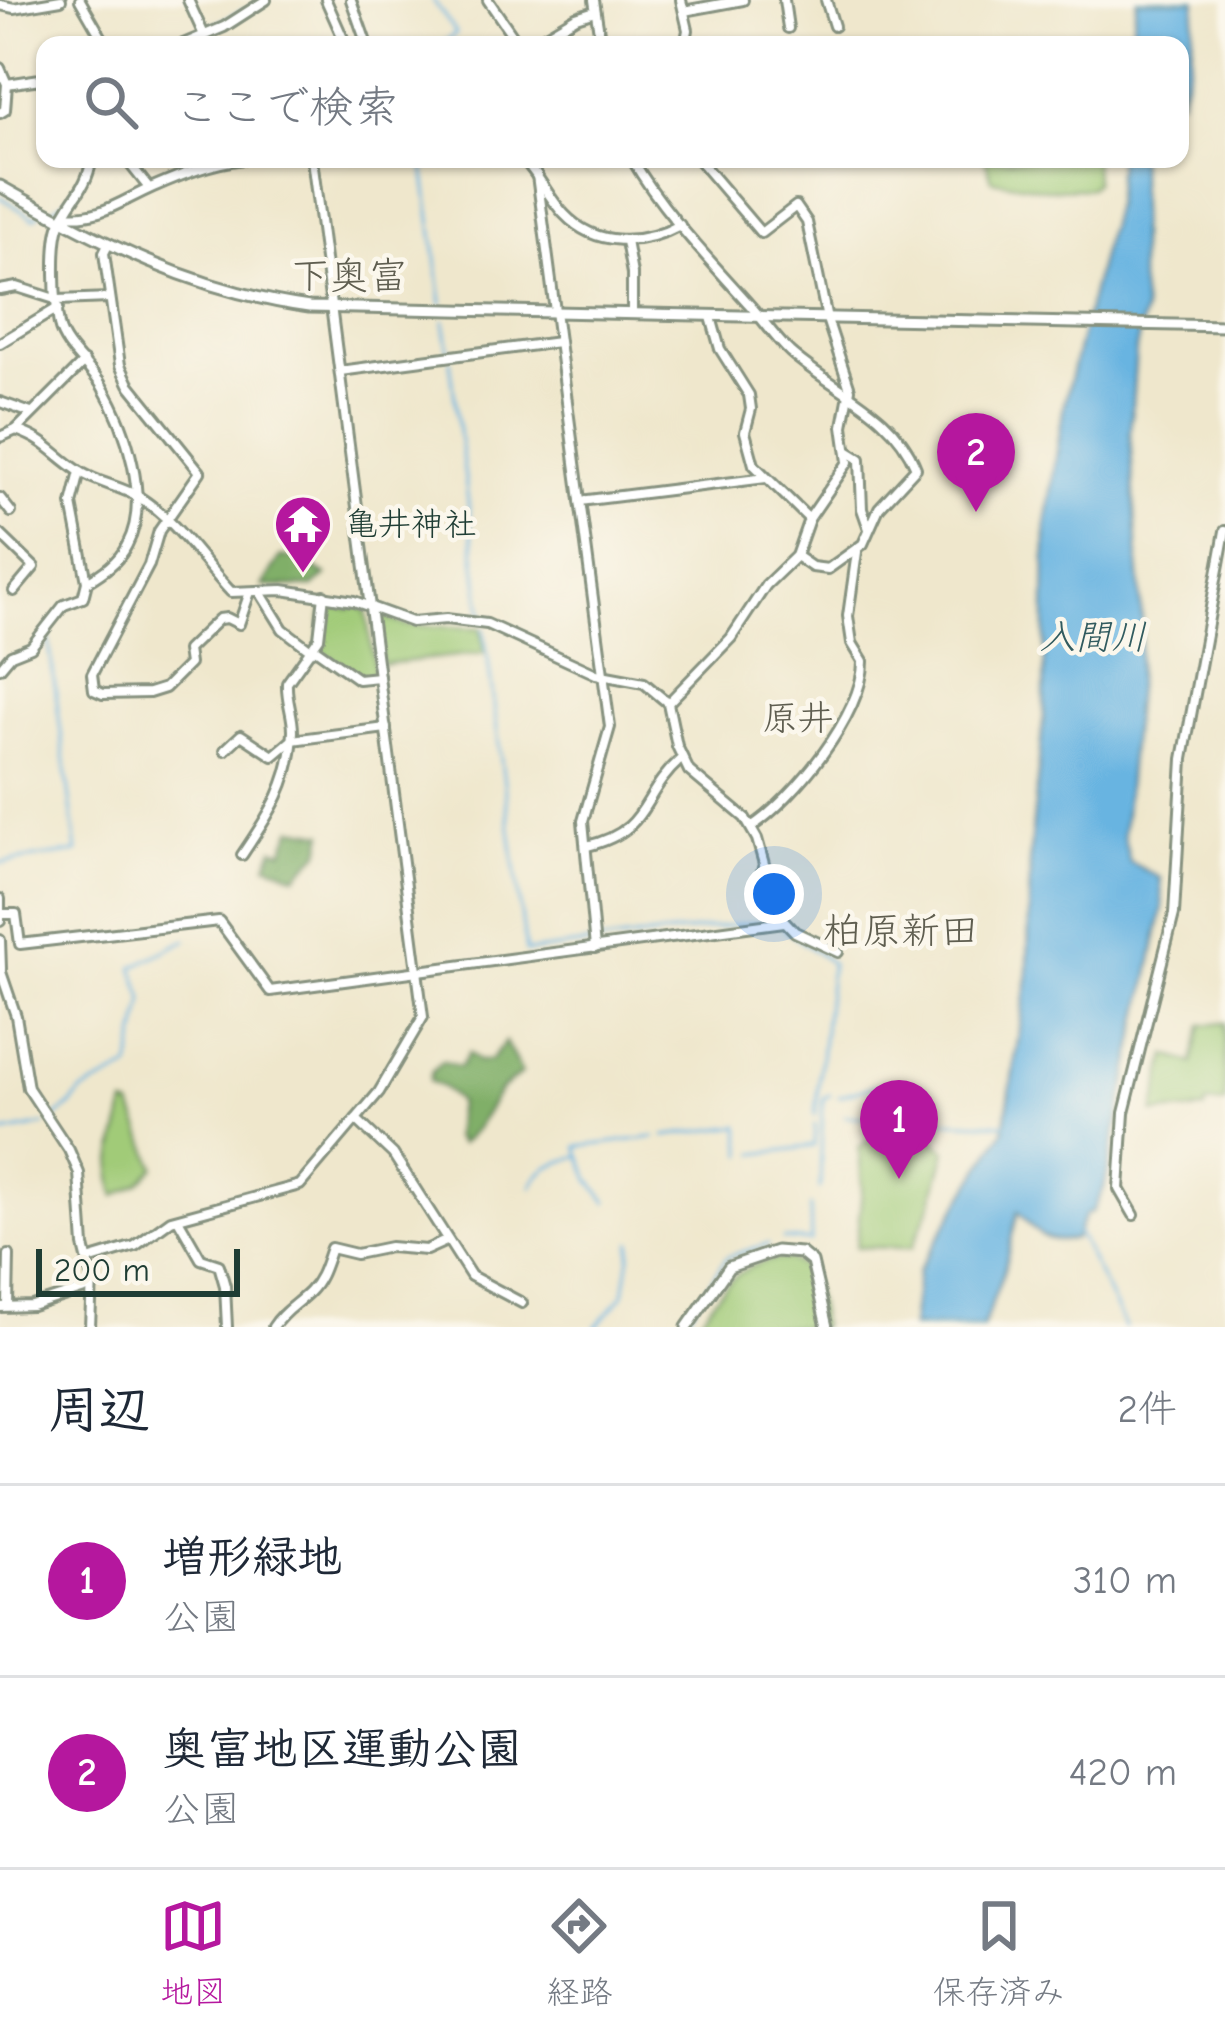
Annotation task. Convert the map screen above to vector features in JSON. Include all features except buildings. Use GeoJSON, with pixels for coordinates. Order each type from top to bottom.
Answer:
{"type":"FeatureCollection","features":[{"type":"Feature","properties":{"kind":"street"},"geometry":{"type":"LineString","coordinates":[[0,5],[14,8],[61,0]]}},
{"type":"Feature","properties":{"kind":"street"},"geometry":{"type":"LineString","coordinates":[[80,0],[101,36]]}},
{"type":"Feature","properties":{"kind":"street"},"geometry":{"type":"LineString","coordinates":[[188,0],[204,35],[266,0]]}},
{"type":"Feature","properties":{"kind":"street"},"geometry":{"type":"LineString","coordinates":[[326,0],[342,36]]}},
{"type":"Feature","properties":{"kind":"street"},"geometry":{"type":"LineString","coordinates":[[351,0],[364,36]]}},
{"type":"Feature","properties":{"kind":"street"},"geometry":{"type":"LineString","coordinates":[[594,0],[599,36]]}},
{"type":"Feature","properties":{"kind":"street"},"geometry":{"type":"LineString","coordinates":[[681,0],[688,36]]}},
{"type":"Feature","properties":{"kind":"street"},"geometry":{"type":"LineString","coordinates":[[684,11],[743,0]]}},
{"type":"Feature","properties":{"kind":"street"},"geometry":{"type":"LineString","coordinates":[[784,0],[788,28]]}},
{"type":"Feature","properties":{"kind":"street"},"geometry":{"type":"LineString","coordinates":[[826,0],[834,26]]}},
{"type":"Feature","properties":{"kind":"street"},"geometry":{"type":"LineString","coordinates":[[490,1],[510,36]]}},
{"type":"Feature","properties":{"kind":"street"},"geometry":{"type":"LineString","coordinates":[[544,36],[595,11]]}},
{"type":"Feature","properties":{"kind":"street"},"geometry":{"type":"LineString","coordinates":[[0,68],[7,84],[5,110],[0,113]]}},
{"type":"Feature","properties":{"kind":"street"},"geometry":{"type":"LineString","coordinates":[[7,84],[36,80]]}},
{"type":"Feature","properties":{"kind":"street"},"geometry":{"type":"LineString","coordinates":[[87,582],[127,546],[136,495],[122,426],[100,382],[61,333],[57,232],[84,189],[90,168]]}},
{"type":"Feature","properties":{"kind":"street"},"geometry":{"type":"LineString","coordinates":[[133,168],[149,188]]}},
{"type":"Feature","properties":{"kind":"street"},"geometry":{"type":"LineString","coordinates":[[63,218],[107,212],[198,168]]}},
{"type":"Feature","properties":{"kind":"street"},"geometry":{"type":"LineString","coordinates":[[88,1260],[131,1248],[164,1224],[294,1188],[306,1180],[379,1092],[423,1017],[313,168]]}},
{"type":"Feature","properties":{"kind":"street"},"geometry":{"type":"LineString","coordinates":[[531,168],[571,220],[605,236],[648,240],[680,225]]}},
{"type":"Feature","properties":{"kind":"street"},"geometry":{"type":"LineString","coordinates":[[639,168],[680,225],[788,350],[896,431],[916,468],[886,498],[856,551],[848,616],[863,670],[851,710],[786,801],[751,826]]}},
{"type":"Feature","properties":{"kind":"street"},"geometry":{"type":"LineString","coordinates":[[668,703],[731,638],[766,585],[796,556],[809,519],[845,470],[843,426],[850,395],[807,222],[796,206],[760,233],[706,168]]}},
{"type":"Feature","properties":{"kind":"street"},"geometry":{"type":"LineString","coordinates":[[537,175],[610,727],[584,812],[594,945]]}},
{"type":"Feature","properties":{"kind":"street"},"geometry":{"type":"LineString","coordinates":[[0,186],[147,264],[218,289],[332,309],[1225,326]]}},
{"type":"Feature","properties":{"kind":"street"},"geometry":{"type":"LineString","coordinates":[[626,241],[632,315]]}},
{"type":"Feature","properties":{"kind":"street"},"geometry":{"type":"LineString","coordinates":[[108,245],[104,253],[117,358],[129,384],[200,472],[166,518],[134,598],[92,674],[94,690],[144,694],[165,688],[188,664],[187,650],[219,619],[239,625],[255,592]]}},
{"type":"Feature","properties":{"kind":"street"},"geometry":{"type":"LineString","coordinates":[[0,290],[17,287],[58,304]]}},
{"type":"Feature","properties":{"kind":"street"},"geometry":{"type":"LineString","coordinates":[[0,343],[58,304],[110,298]]}},
{"type":"Feature","properties":{"kind":"street"},"geometry":{"type":"LineString","coordinates":[[711,317],[720,349],[749,395],[747,443],[754,465],[809,519]]}},
{"type":"Feature","properties":{"kind":"street"},"geometry":{"type":"LineString","coordinates":[[340,371],[558,342]]}},
{"type":"Feature","properties":{"kind":"street"},"geometry":{"type":"LineString","coordinates":[[0,437],[16,430],[84,362]]}},
{"type":"Feature","properties":{"kind":"street"},"geometry":{"type":"LineString","coordinates":[[0,402],[31,413]]}},
{"type":"Feature","properties":{"kind":"street"},"geometry":{"type":"LineString","coordinates":[[16,430],[50,445],[80,472],[136,495],[166,518],[231,592],[283,590],[324,595],[370,605],[412,622],[484,624],[601,676],[644,683],[668,703],[681,759],[751,826],[763,853],[758,889],[784,922],[838,952]]}},
{"type":"Feature","properties":{"kind":"street"},"geometry":{"type":"LineString","coordinates":[[846,451],[860,458],[862,509],[869,529]]}},
{"type":"Feature","properties":{"kind":"street"},"geometry":{"type":"LineString","coordinates":[[0,668],[11,655],[31,647],[64,604],[83,598],[87,582],[72,504],[80,472]]}},
{"type":"Feature","properties":{"kind":"street"},"geometry":{"type":"LineString","coordinates":[[580,502],[766,478]]}},
{"type":"Feature","properties":{"kind":"street"},"geometry":{"type":"LineString","coordinates":[[0,498],[11,512]]}},
{"type":"Feature","properties":{"kind":"street"},"geometry":{"type":"LineString","coordinates":[[1133,1215],[1119,1189],[1124,1113],[1174,914],[1183,759],[1225,531]]}},
{"type":"Feature","properties":{"kind":"street"},"geometry":{"type":"LineString","coordinates":[[0,534],[34,568],[14,591]]}},
{"type":"Feature","properties":{"kind":"street"},"geometry":{"type":"LineString","coordinates":[[796,556],[812,567],[828,569],[856,551]]}},
{"type":"Feature","properties":{"kind":"street"},"geometry":{"type":"LineString","coordinates":[[255,592],[283,629],[313,650],[358,679],[379,676]]}},
{"type":"Feature","properties":{"kind":"street"},"geometry":{"type":"LineString","coordinates":[[242,855],[283,792],[292,740],[287,682],[313,650],[321,630],[324,595]]}},
{"type":"Feature","properties":{"kind":"street"},"geometry":{"type":"LineString","coordinates":[[225,751],[241,735],[268,755],[292,740],[386,728]]}},
{"type":"Feature","properties":{"kind":"street"},"geometry":{"type":"LineString","coordinates":[[586,846],[637,824],[657,784],[681,759]]}},
{"type":"Feature","properties":{"kind":"street"},"geometry":{"type":"LineString","coordinates":[[0,899],[0,916],[16,914],[20,944],[219,921],[270,991],[784,922]]}},
{"type":"Feature","properties":{"kind":"street"},"geometry":{"type":"LineString","coordinates":[[0,940],[0,969],[16,1016],[28,1088],[79,1173],[91,1287],[90,1327]]}},
{"type":"Feature","properties":{"kind":"street"},"geometry":{"type":"LineString","coordinates":[[356,1119],[393,1154],[471,1276],[522,1303]]}},
{"type":"Feature","properties":{"kind":"street"},"geometry":{"type":"LineString","coordinates":[[178,1220],[201,1259],[218,1263],[225,1286],[227,1327]]}},
{"type":"Feature","properties":{"kind":"street"},"geometry":{"type":"LineString","coordinates":[[273,1327],[287,1307],[312,1288],[326,1268],[331,1248],[356,1254],[391,1247],[426,1250],[446,1241]]}},
{"type":"Feature","properties":{"kind":"street"},"geometry":{"type":"LineString","coordinates":[[687,1327],[730,1267],[777,1246],[801,1253],[812,1262],[827,1327]]}},
{"type":"Feature","properties":{"kind":"street"},"geometry":{"type":"LineString","coordinates":[[9,1255],[4,1307],[32,1306],[91,1287]]}},
{"type":"Feature","properties":{"kind":"green space"},"geometry":{"type":"Polygon","coordinates":[[[988,168],[1094,168],[1095,182],[1089,188],[1045,189],[992,180],[988,168]]]}},
{"type":"Feature","properties":{"kind":"green space"},"geometry":{"type":"Polygon","coordinates":[[[281,556],[314,562],[326,575],[313,587],[263,586],[281,556]]]}},
{"type":"Feature","properties":{"kind":"green space"},"geometry":{"type":"Polygon","coordinates":[[[353,605],[366,610],[375,675],[360,678],[317,648],[324,606],[351,609],[353,605]]]}},
{"type":"Feature","properties":{"kind":"green space"},"geometry":{"type":"Polygon","coordinates":[[[375,616],[404,625],[481,628],[485,653],[382,664],[375,616]]]}},
{"type":"Feature","properties":{"kind":"green space"},"geometry":{"type":"Polygon","coordinates":[[[293,828],[324,833],[320,852],[296,876],[267,864],[274,848],[283,851],[293,828]]]}},
{"type":"Feature","properties":{"kind":"green space"},"geometry":{"type":"Polygon","coordinates":[[[1225,1023],[1225,1103],[1206,1104],[1205,1110],[1154,1113],[1167,1055],[1193,1063],[1202,1025],[1225,1023]]]}},
{"type":"Feature","properties":{"kind":"green space"},"geometry":{"type":"Polygon","coordinates":[[[505,1042],[522,1073],[500,1090],[475,1130],[460,1144],[454,1137],[458,1102],[430,1081],[431,1073],[442,1061],[460,1067],[469,1053],[478,1061],[490,1061],[505,1042]]]}},
{"type":"Feature","properties":{"kind":"green space"},"geometry":{"type":"Polygon","coordinates":[[[125,1105],[132,1107],[155,1167],[116,1196],[113,1162],[125,1105]]]}},
{"type":"Feature","properties":{"kind":"green space"},"geometry":{"type":"Polygon","coordinates":[[[881,1132],[926,1134],[946,1150],[932,1202],[912,1248],[856,1247],[862,1190],[859,1147],[881,1132]]]}},
{"type":"Feature","properties":{"kind":"green space"},"geometry":{"type":"Polygon","coordinates":[[[781,1259],[792,1261],[807,1274],[821,1327],[695,1327],[740,1273],[781,1259]]]}},
{"type":"Feature","properties":{"kind":"water"},"geometry":{"type":"Polygon","coordinates":[[[1137,0],[1196,0],[1189,63],[1189,36],[1131,36],[1137,0]]]}},
{"type":"Feature","properties":{"kind":"water","name":"入間川"},"geometry":{"type":"Polygon","coordinates":[[[1117,168],[1139,168],[1139,272],[1144,311],[1136,349],[1130,433],[1142,621],[1123,835],[1130,862],[1160,878],[1163,908],[1104,1188],[1093,1211],[1085,1215],[1075,1239],[1055,1240],[1042,1236],[1018,1211],[1004,1270],[983,1327],[911,1327],[918,1271],[1004,1130],[1028,977],[1030,853],[1044,712],[1046,526],[1064,404],[1114,204],[1117,168]]]}},
{"type":"Feature","properties":{"kind":"waterway"},"geometry":{"type":"LineString","coordinates":[[433,0],[456,33],[452,36]]}},
{"type":"Feature","properties":{"kind":"waterway"},"geometry":{"type":"LineString","coordinates":[[206,29],[244,10]]}},
{"type":"Feature","properties":{"kind":"waterway"},"geometry":{"type":"LineString","coordinates":[[190,36],[197,33]]}},
{"type":"Feature","properties":{"kind":"waterway"},"geometry":{"type":"LineString","coordinates":[[424,168],[442,303]]}},
{"type":"Feature","properties":{"kind":"waterway"},"geometry":{"type":"LineString","coordinates":[[0,197],[34,218],[40,214]]}},
{"type":"Feature","properties":{"kind":"waterway"},"geometry":{"type":"LineString","coordinates":[[53,209],[71,197]]}},
{"type":"Feature","properties":{"kind":"waterway"},"geometry":{"type":"LineString","coordinates":[[444,321],[449,354]]}},
{"type":"Feature","properties":{"kind":"waterway"},"geometry":{"type":"LineString","coordinates":[[450,361],[483,619]]}},
{"type":"Feature","properties":{"kind":"waterway"},"geometry":{"type":"LineString","coordinates":[[484,629],[526,952],[758,922]]}},
{"type":"Feature","properties":{"kind":"waterway"},"geometry":{"type":"LineString","coordinates":[[0,863],[77,852],[48,634]]}},
{"type":"Feature","properties":{"kind":"waterway"},"geometry":{"type":"LineString","coordinates":[[784,929],[831,963],[815,1115]]}},
{"type":"Feature","properties":{"kind":"waterway"},"geometry":{"type":"LineString","coordinates":[[52,1120],[80,1093],[130,1068],[144,999],[133,967],[186,940]]}},
{"type":"Feature","properties":{"kind":"waterway"},"geometry":{"type":"LineString","coordinates":[[839,1096],[876,1085]]}},
{"type":"Feature","properties":{"kind":"waterway"},"geometry":{"type":"LineString","coordinates":[[820,1188],[823,1098],[830,1095]]}},
{"type":"Feature","properties":{"kind":"waterway"},"geometry":{"type":"LineString","coordinates":[[845,1116],[1005,1124]]}},
{"type":"Feature","properties":{"kind":"waterway"},"geometry":{"type":"LineString","coordinates":[[756,1154],[814,1146],[815,1124]]}},
{"type":"Feature","properties":{"kind":"waterway"},"geometry":{"type":"LineString","coordinates":[[0,1134],[44,1125]]}},
{"type":"Feature","properties":{"kind":"waterway"},"geometry":{"type":"LineString","coordinates":[[665,1136],[740,1126],[744,1155]]}},
{"type":"Feature","properties":{"kind":"waterway"},"geometry":{"type":"LineString","coordinates":[[607,1202],[590,1180],[577,1147],[655,1137]]}},
{"type":"Feature","properties":{"kind":"waterway"},"geometry":{"type":"LineString","coordinates":[[532,1187],[546,1169],[580,1155]]}},
{"type":"Feature","properties":{"kind":"waterway"},"geometry":{"type":"LineString","coordinates":[[783,1239],[811,1241],[810,1206]]}},
{"type":"Feature","properties":{"kind":"waterway"},"geometry":{"type":"LineString","coordinates":[[1078,1233],[1125,1327]]}},
{"type":"Feature","properties":{"kind":"waterway"},"geometry":{"type":"LineString","coordinates":[[596,1327],[624,1294],[632,1242]]}},
{"type":"Feature","properties":{"kind":"waterway"},"geometry":{"type":"LineString","coordinates":[[680,1327],[727,1257],[768,1244]]}},
{"type":"Feature","properties":{"kind":"place","name":"奥富地区運動公園"},"geometry":{"type":"Point","coordinates":[976,512]}},
{"type":"Feature","properties":{"kind":"place","name":"亀井神社"},"geometry":{"type":"Point","coordinates":[303,575]}},
{"type":"Feature","properties":{"kind":"place","name":"増形緑地"},"geometry":{"type":"Point","coordinates":[899,1179]}},
{"type":"Feature","properties":{"kind":"district","name":"下奥富"},"geometry":{"type":"Point","coordinates":[349,276]}},
{"type":"Feature","properties":{"kind":"district","name":"原井"},"geometry":{"type":"Point","coordinates":[798,718]}},
{"type":"Feature","properties":{"kind":"district","name":"柏原新田"},"geometry":{"type":"Point","coordinates":[901,931]}}]}
